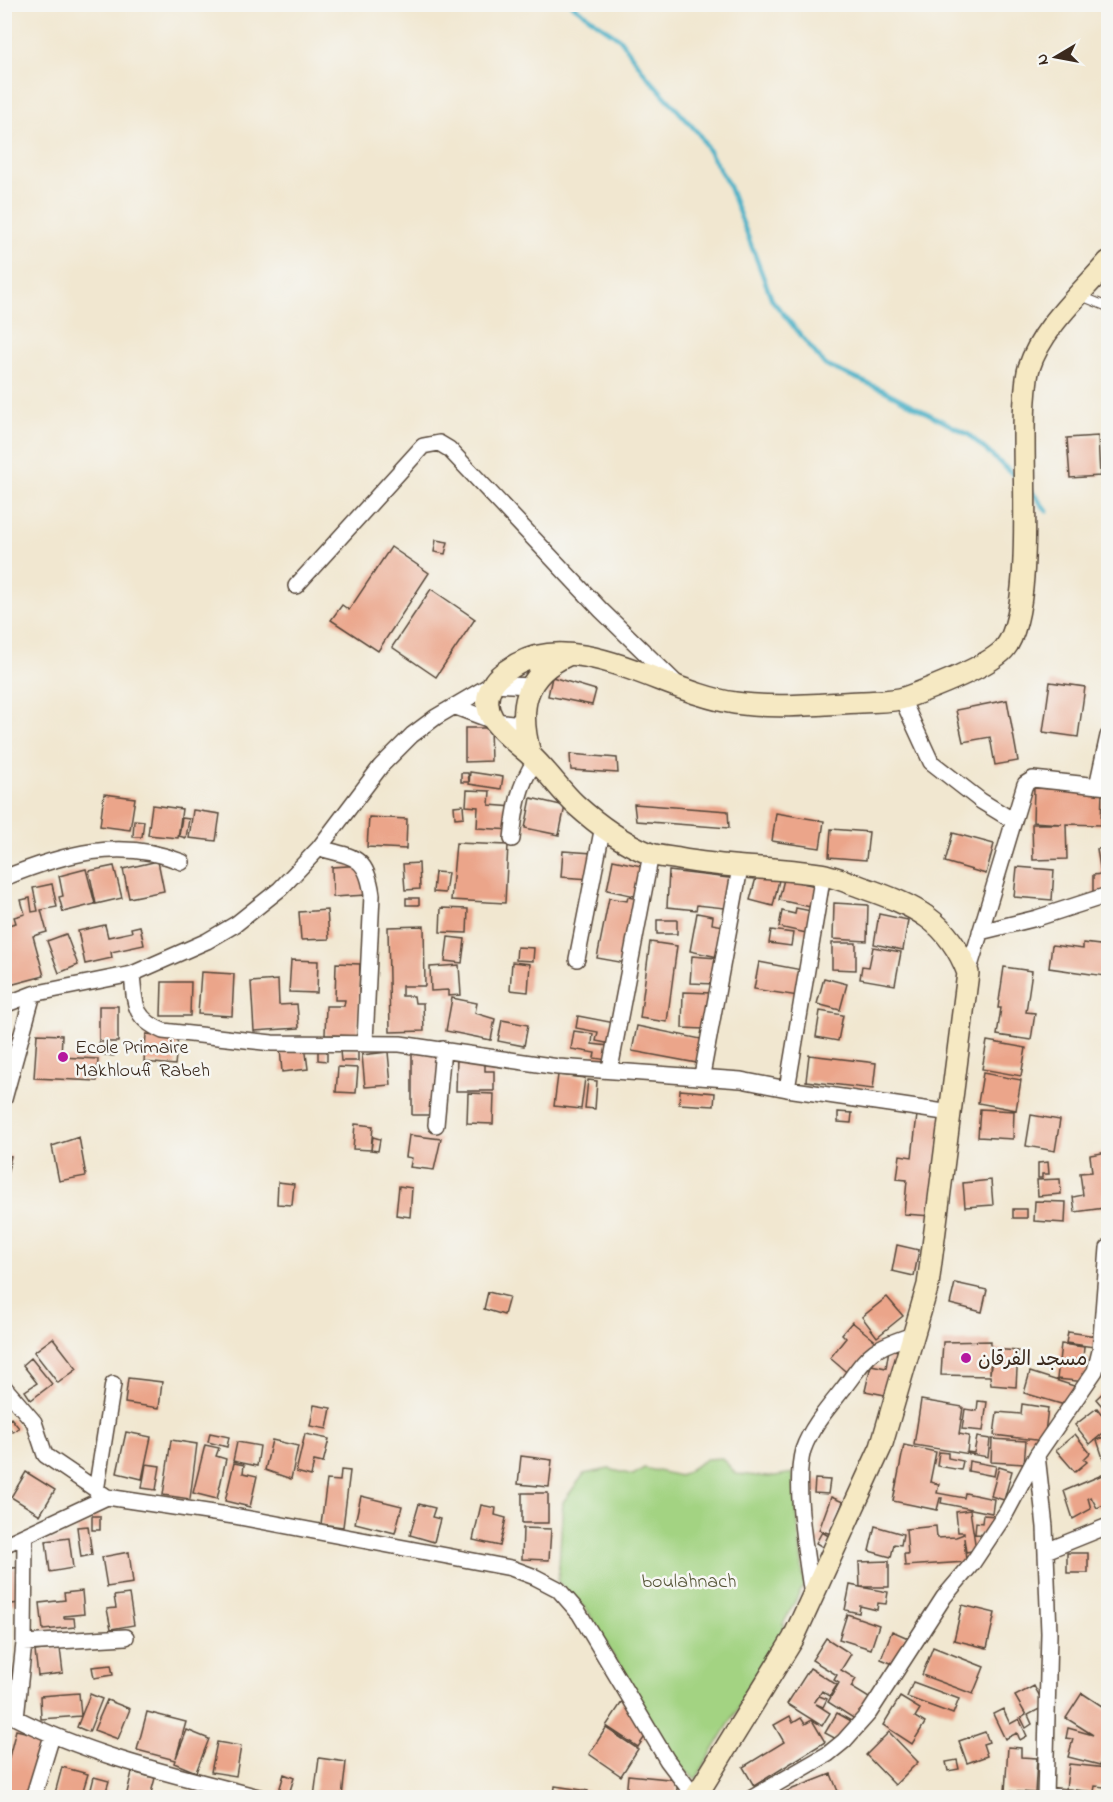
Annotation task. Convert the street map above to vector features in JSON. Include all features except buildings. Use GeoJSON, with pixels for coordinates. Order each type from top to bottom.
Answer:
{"type":"FeatureCollection","features":[{"type":"Feature","properties":{"kind":"main road"},"geometry":{"type":"LineString","coordinates":[[695,1797],[793,1639],[881,1447],[928,1285],[968,973],[957,948],[942,927],[908,903],[823,874],[740,868],[651,854],[603,826],[575,804],[493,721],[488,699],[492,684],[502,674],[531,657],[552,653],[572,653],[604,661],[683,690],[732,703],[778,706],[903,699],[977,667],[1005,649],[1015,626],[1023,592],[1022,432],[1028,370],[1052,326],[1108,262]]}},
{"type":"Feature","properties":{"kind":"main road"},"geometry":{"type":"LineString","coordinates":[[532,758],[522,724],[530,686],[550,665],[572,653]]}},
{"type":"Feature","properties":{"kind":"street"},"geometry":{"type":"LineString","coordinates":[[296,586],[423,446],[439,442],[449,449],[601,610],[683,690]]}},
{"type":"Feature","properties":{"kind":"street"},"geometry":{"type":"LineString","coordinates":[[5,1004],[33,994],[132,974],[207,941],[236,924],[280,888],[319,848],[381,766],[412,735],[436,717],[492,684],[530,686]]}},
{"type":"Feature","properties":{"kind":"street"},"geometry":{"type":"LineString","coordinates":[[903,699],[931,762],[981,801],[1012,820]]}},
{"type":"Feature","properties":{"kind":"street"},"geometry":{"type":"LineString","coordinates":[[456,707],[493,721],[522,724]]}},
{"type":"Feature","properties":{"kind":"street"},"geometry":{"type":"LineString","coordinates":[[968,973],[1012,820],[1028,780],[1103,787],[1108,736]]}},
{"type":"Feature","properties":{"kind":"street"},"geometry":{"type":"LineString","coordinates":[[512,839],[518,792],[532,758]]}},
{"type":"Feature","properties":{"kind":"street"},"geometry":{"type":"LineString","coordinates":[[577,959],[603,826]]}},
{"type":"Feature","properties":{"kind":"street"},"geometry":{"type":"LineString","coordinates":[[4,878],[55,859],[107,848],[142,850],[182,862]]}},
{"type":"Feature","properties":{"kind":"street"},"geometry":{"type":"LineString","coordinates":[[319,848],[349,856],[365,866],[370,879],[372,895],[365,1042]]}},
{"type":"Feature","properties":{"kind":"street"},"geometry":{"type":"LineString","coordinates":[[610,1069],[651,854]]}},
{"type":"Feature","properties":{"kind":"street"},"geometry":{"type":"LineString","coordinates":[[702,1075],[740,868]]}},
{"type":"Feature","properties":{"kind":"street"},"geometry":{"type":"LineString","coordinates":[[787,1089],[823,874]]}},
{"type":"Feature","properties":{"kind":"street"},"geometry":{"type":"LineString","coordinates":[[980,932],[1037,918],[1108,895]]}},
{"type":"Feature","properties":{"kind":"street"},"geometry":{"type":"LineString","coordinates":[[132,974],[140,1017],[147,1024],[163,1031],[272,1043],[365,1042],[443,1049],[558,1067],[702,1075],[951,1113]]}},
{"type":"Feature","properties":{"kind":"street"},"geometry":{"type":"LineString","coordinates":[[4,1099],[33,994]]}},
{"type":"Feature","properties":{"kind":"street"},"geometry":{"type":"LineString","coordinates":[[436,1125],[443,1049]]}},
{"type":"Feature","properties":{"kind":"street"},"geometry":{"type":"LineString","coordinates":[[752,1797],[828,1754],[844,1741],[869,1713],[944,1597],[972,1564],[1006,1513],[1037,1455],[1102,1372],[1100,1351],[1108,1248]]}},
{"type":"Feature","properties":{"kind":"street"},"geometry":{"type":"LineString","coordinates":[[812,1598],[803,1536],[800,1470],[807,1440],[817,1423],[873,1350],[913,1335]]}},
{"type":"Feature","properties":{"kind":"street"},"geometry":{"type":"LineString","coordinates":[[101,1494],[112,1384]]}},
{"type":"Feature","properties":{"kind":"street"},"geometry":{"type":"LineString","coordinates":[[4,1387],[34,1422],[45,1455],[101,1494],[303,1528],[511,1568],[558,1589],[579,1613],[667,1760],[695,1797]]}},
{"type":"Feature","properties":{"kind":"street"},"geometry":{"type":"LineString","coordinates":[[1037,1455],[1046,1551],[1049,1633],[1045,1796],[1073,1797]]}},
{"type":"Feature","properties":{"kind":"street"},"geometry":{"type":"LineString","coordinates":[[4,1545],[25,1538],[101,1494]]}},
{"type":"Feature","properties":{"kind":"street"},"geometry":{"type":"LineString","coordinates":[[1046,1551],[1108,1526]]}},
{"type":"Feature","properties":{"kind":"street"},"geometry":{"type":"LineString","coordinates":[[25,1538],[24,1643],[10,1716],[52,1736],[102,1755],[254,1796]]}},
{"type":"Feature","properties":{"kind":"street"},"geometry":{"type":"LineString","coordinates":[[24,1643],[126,1637]]}},
{"type":"Feature","properties":{"kind":"street"},"geometry":{"type":"LineString","coordinates":[[33,1797],[52,1736]]}},
{"type":"Feature","properties":{"kind":"lane"},"geometry":{"type":"LineString","coordinates":[[1079,295],[1108,307]]}},
{"type":"Feature","properties":{"kind":"green space","name":"boulahnach"},"geometry":{"type":"Polygon","coordinates":[[[722,1458],[736,1474],[769,1477],[793,1473],[804,1585],[783,1624],[786,1629],[696,1779],[674,1762],[587,1610],[558,1582],[563,1502],[584,1474],[609,1469],[633,1475],[644,1468],[680,1476],[706,1459],[722,1458]]]}},
{"type":"Feature","properties":{"kind":"waterway"},"geometry":{"type":"LineString","coordinates":[[571,4],[620,39],[646,75],[699,134],[728,184],[772,300],[825,365],[883,390],[969,435],[1017,478]]}},
{"type":"Feature","properties":{"kind":"waterway"},"geometry":{"type":"LineString","coordinates":[[1032,492],[1047,511]]}},
{"type":"Feature","properties":{"kind":"place","name":"Ecole Primaire Makhloufi Rabeh"},"geometry":{"type":"Point","coordinates":[63,1057]}},
{"type":"Feature","properties":{"kind":"place","name":"مسجد الفرقان"},"geometry":{"type":"Point","coordinates":[966,1358]}}]}
